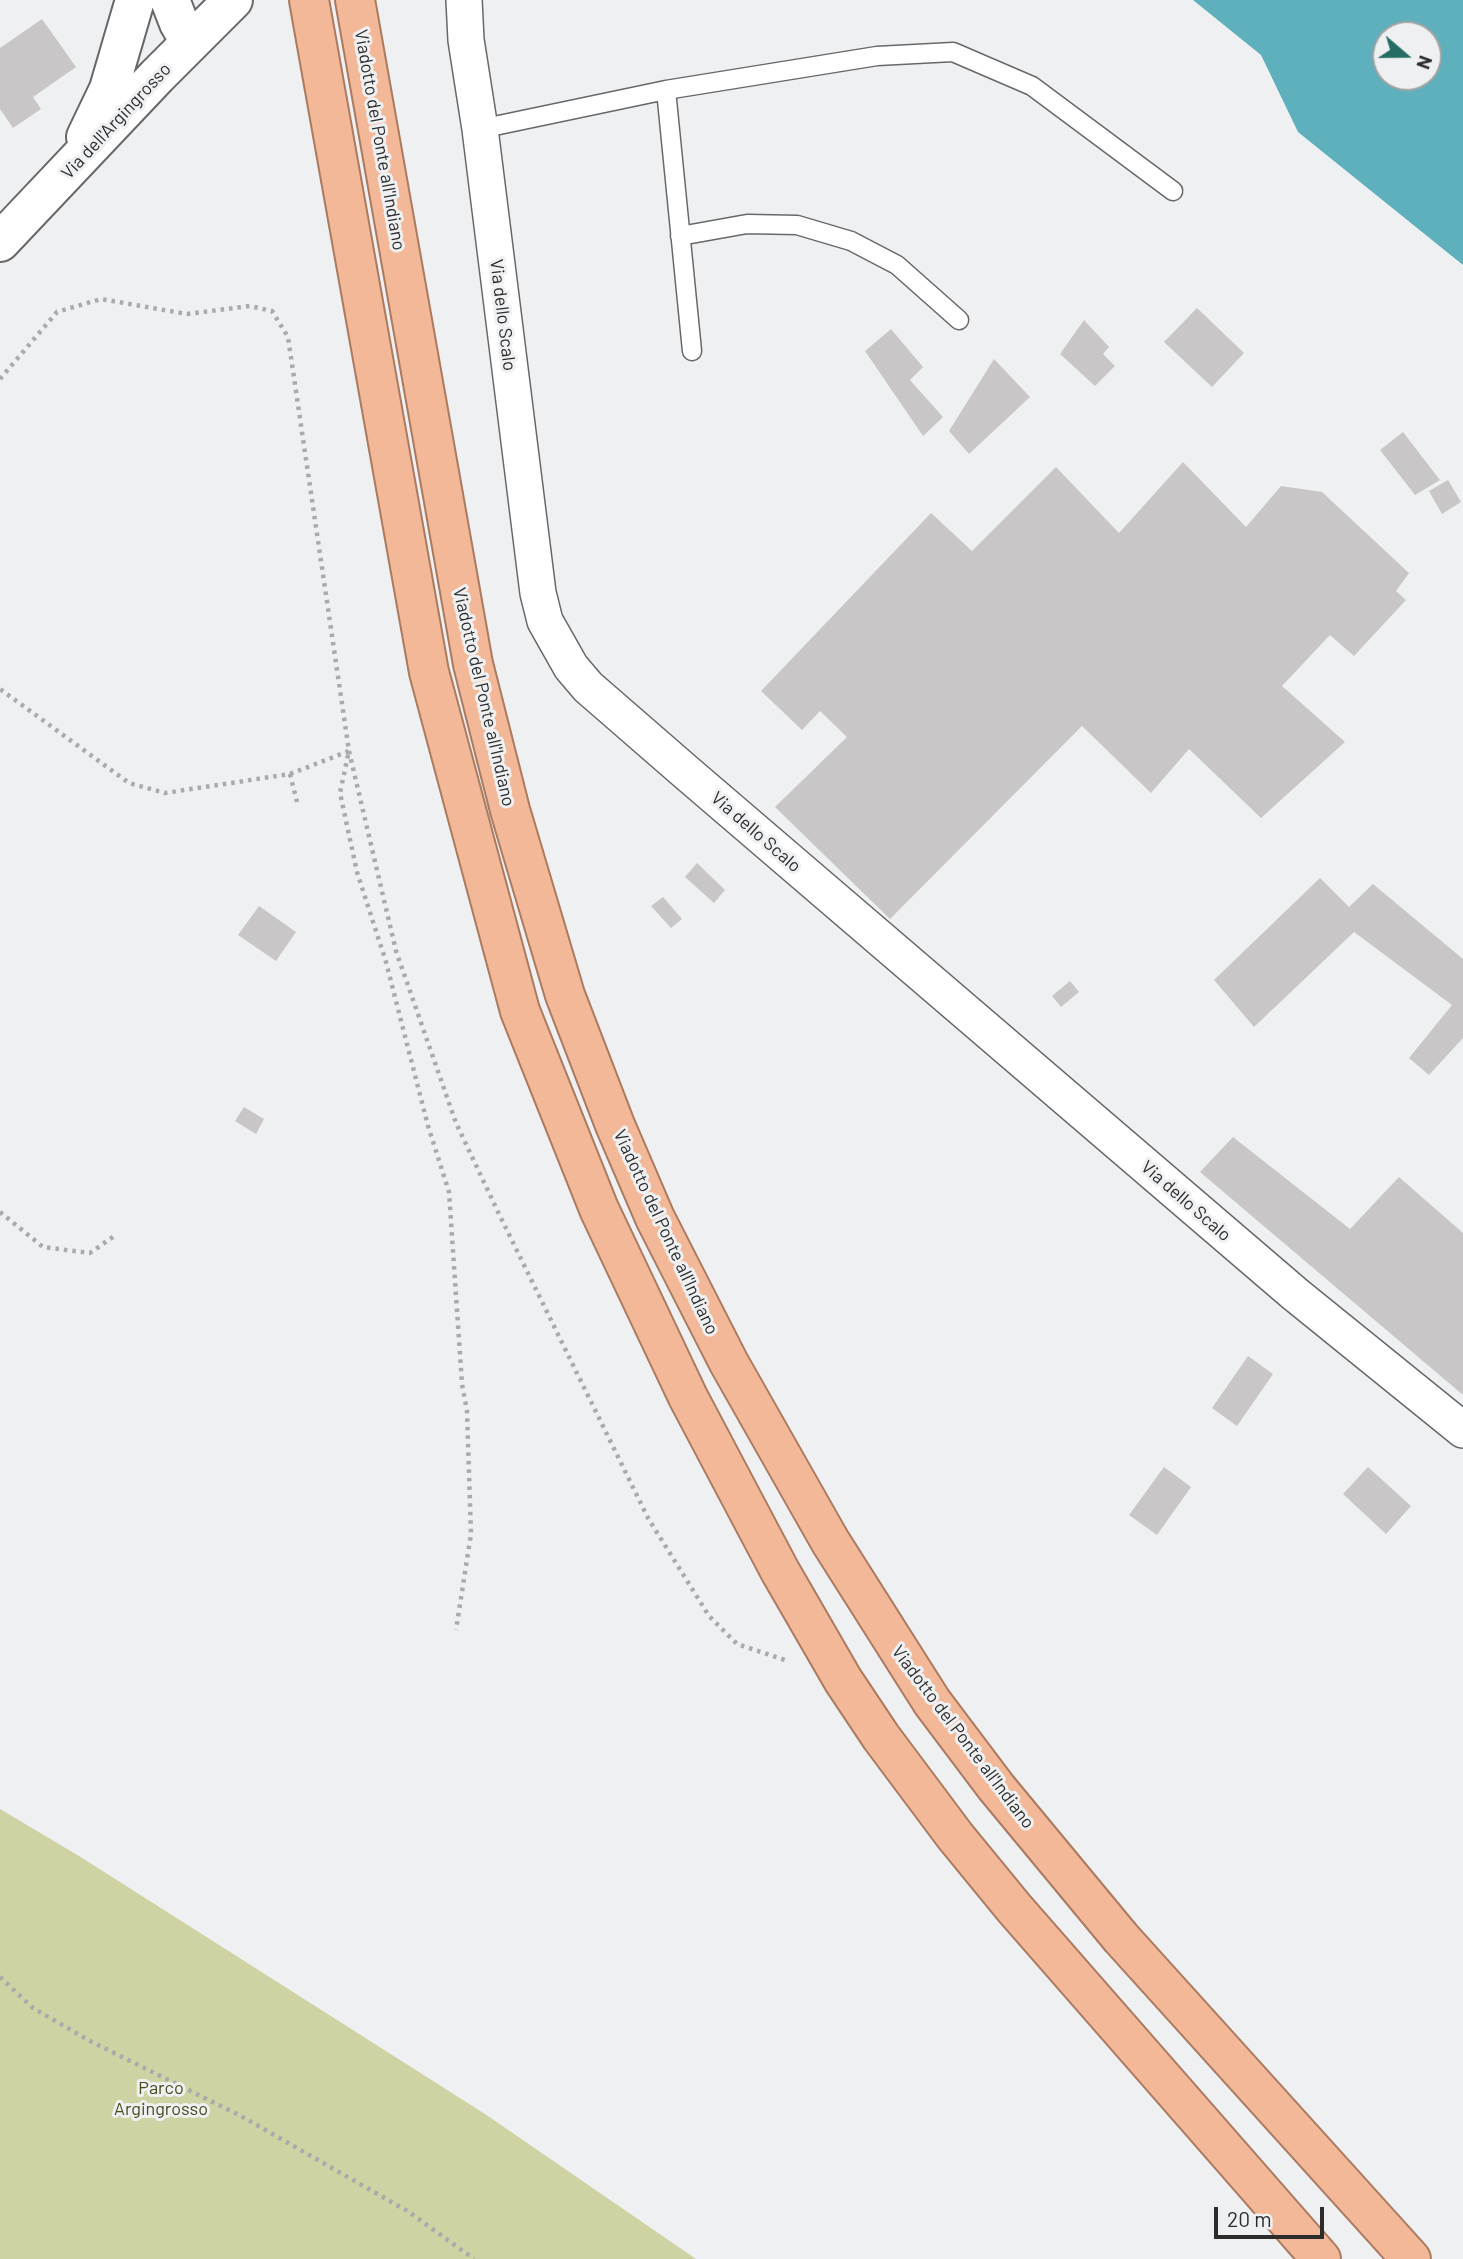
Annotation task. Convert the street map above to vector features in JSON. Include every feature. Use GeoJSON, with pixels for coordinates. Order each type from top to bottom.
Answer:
{"type":"FeatureCollection","features":[{"type":"Feature","properties":{"kind":"highway"},"geometry":{"type":"LineString","coordinates":[[309,0],[340,160],[380,404],[429,672],[520,1011],[599,1209],[688,1397],[780,1571],[843,1680],[881,1737],[955,1836],[1089,1996],[1321,2259]]}},
{"type":"Feature","properties":{"kind":"highway","name":"Viadotto del Ponte all'Indiano"},"geometry":{"type":"LineString","coordinates":[[355,0],[473,664],[510,810],[565,995],[615,1125],[655,1218],[729,1363],[830,1541],[932,1702],[1005,1798],[1121,1938],[1411,2259]]}},
{"type":"Feature","properties":{"kind":"street"},"geometry":{"type":"LineString","coordinates":[[68,173],[108,89],[135,0]]}},
{"type":"Feature","properties":{"kind":"street"},"geometry":{"type":"LineString","coordinates":[[170,0],[190,43]]}},
{"type":"Feature","properties":{"kind":"street","name":"Via dell'Argingrosso"},"geometry":{"type":"LineString","coordinates":[[0,242],[233,0]]}},
{"type":"Feature","properties":{"kind":"street","name":"Via dello Scalo"},"geometry":{"type":"LineString","coordinates":[[464,0],[538,593],[545,621],[571,667],[589,687],[687,773],[1284,1285],[1463,1430]]}},
{"type":"Feature","properties":{"kind":"lane"},"geometry":{"type":"LineString","coordinates":[[480,129],[666,90],[877,56],[953,52],[1032,86],[1173,191]]}},
{"type":"Feature","properties":{"kind":"lane"},"geometry":{"type":"LineString","coordinates":[[666,90],[692,351]]}},
{"type":"Feature","properties":{"kind":"lane"},"geometry":{"type":"LineString","coordinates":[[680,236],[759,224],[797,226],[851,241],[897,265],[959,320]]}},
{"type":"Feature","properties":{"kind":"path"},"geometry":{"type":"LineString","coordinates":[[0,379],[57,312],[101,299],[187,314],[250,306],[272,311],[288,337],[349,751],[396,951],[456,1123],[648,1518],[709,1616],[737,1644],[794,1663]]}},
{"type":"Feature","properties":{"kind":"path"},"geometry":{"type":"LineString","coordinates":[[0,689],[130,783],[165,793],[290,774],[349,751]]}},
{"type":"Feature","properties":{"kind":"path"},"geometry":{"type":"LineString","coordinates":[[349,751],[341,793],[357,872],[386,962],[428,1126],[449,1192],[462,1384],[467,1411],[471,1534],[456,1630]]}},
{"type":"Feature","properties":{"kind":"path"},"geometry":{"type":"LineString","coordinates":[[290,774],[297,802]]}},
{"type":"Feature","properties":{"kind":"path"},"geometry":{"type":"LineString","coordinates":[[0,1212],[43,1247],[90,1253],[117,1234]]}},
{"type":"Feature","properties":{"kind":"path"},"geometry":{"type":"LineString","coordinates":[[0,1977],[44,2015],[90,2041],[241,2116],[409,2212],[474,2259]]}},
{"type":"Feature","properties":{"kind":"green space","name":"Parco Argingrosso"},"geometry":{"type":"Polygon","coordinates":[[[0,1809],[79,1856],[485,2114],[696,2259],[0,2259],[0,1809]]]}},
{"type":"Feature","properties":{"kind":"water"},"geometry":{"type":"Polygon","coordinates":[[[1193,0],[1463,0],[1463,265],[1298,132],[1261,55],[1193,0]]]}},
{"type":"Feature","properties":{"kind":"building"},"geometry":{"type":"Polygon","coordinates":[[[42,19],[76,67],[33,97],[41,109],[13,128],[0,109],[0,48],[42,19]]]}},
{"type":"Feature","properties":{"kind":"building"},"geometry":{"type":"Polygon","coordinates":[[[1197,308],[1244,353],[1212,387],[1164,342],[1197,308]]]}},
{"type":"Feature","properties":{"kind":"building"},"geometry":{"type":"Polygon","coordinates":[[[1084,320],[1109,347],[1103,354],[1115,366],[1095,386],[1060,354],[1084,320]]]}},
{"type":"Feature","properties":{"kind":"building"},"geometry":{"type":"Polygon","coordinates":[[[891,329],[923,367],[910,380],[943,417],[923,436],[865,351],[891,329]]]}},
{"type":"Feature","properties":{"kind":"building"},"geometry":{"type":"Polygon","coordinates":[[[994,359],[1030,397],[969,454],[949,431],[994,359]]]}},
{"type":"Feature","properties":{"kind":"building"},"geometry":{"type":"Polygon","coordinates":[[[1403,432],[1440,480],[1415,495],[1380,450],[1403,432]]]}},
{"type":"Feature","properties":{"kind":"building"},"geometry":{"type":"Polygon","coordinates":[[[1183,462],[1246,527],[1281,486],[1322,492],[1409,573],[1396,591],[1406,600],[1354,656],[1330,635],[1282,686],[1345,742],[1261,818],[1189,749],[1151,793],[1082,726],[890,919],[775,807],[847,737],[820,711],[802,730],[761,691],[931,513],[972,551],[1056,467],[1119,533],[1183,462]]]}},
{"type":"Feature","properties":{"kind":"building"},"geometry":{"type":"Polygon","coordinates":[[[1448,480],[1461,502],[1442,514],[1429,491],[1448,480]]]}},
{"type":"Feature","properties":{"kind":"building"},"geometry":{"type":"Polygon","coordinates":[[[697,863],[725,890],[714,903],[685,877],[697,863]]]}},
{"type":"Feature","properties":{"kind":"building"},"geometry":{"type":"Polygon","coordinates":[[[1320,878],[1349,907],[1373,884],[1463,959],[1463,1038],[1429,1075],[1409,1058],[1452,1005],[1354,932],[1254,1027],[1214,980],[1320,878]]]}},
{"type":"Feature","properties":{"kind":"building"},"geometry":{"type":"Polygon","coordinates":[[[663,897],[682,919],[671,928],[651,906],[663,897]]]}},
{"type":"Feature","properties":{"kind":"building"},"geometry":{"type":"Polygon","coordinates":[[[259,906],[296,932],[276,961],[238,935],[259,906]]]}},
{"type":"Feature","properties":{"kind":"building"},"geometry":{"type":"Polygon","coordinates":[[[1070,981],[1079,992],[1061,1007],[1052,996],[1070,981]]]}},
{"type":"Feature","properties":{"kind":"building"},"geometry":{"type":"Polygon","coordinates":[[[244,1107],[264,1119],[256,1134],[235,1121],[244,1107]]]}},
{"type":"Feature","properties":{"kind":"building"},"geometry":{"type":"Polygon","coordinates":[[[1233,1137],[1350,1229],[1399,1177],[1463,1233],[1463,1395],[1200,1172],[1233,1137]]]}},
{"type":"Feature","properties":{"kind":"building"},"geometry":{"type":"Polygon","coordinates":[[[1248,1356],[1273,1374],[1237,1426],[1212,1408],[1248,1356]]]}},
{"type":"Feature","properties":{"kind":"building"},"geometry":{"type":"Polygon","coordinates":[[[1164,1467],[1191,1487],[1157,1535],[1129,1515],[1164,1467]]]}},
{"type":"Feature","properties":{"kind":"building"},"geometry":{"type":"Polygon","coordinates":[[[1368,1467],[1411,1506],[1386,1534],[1343,1494],[1368,1467]]]}}]}
